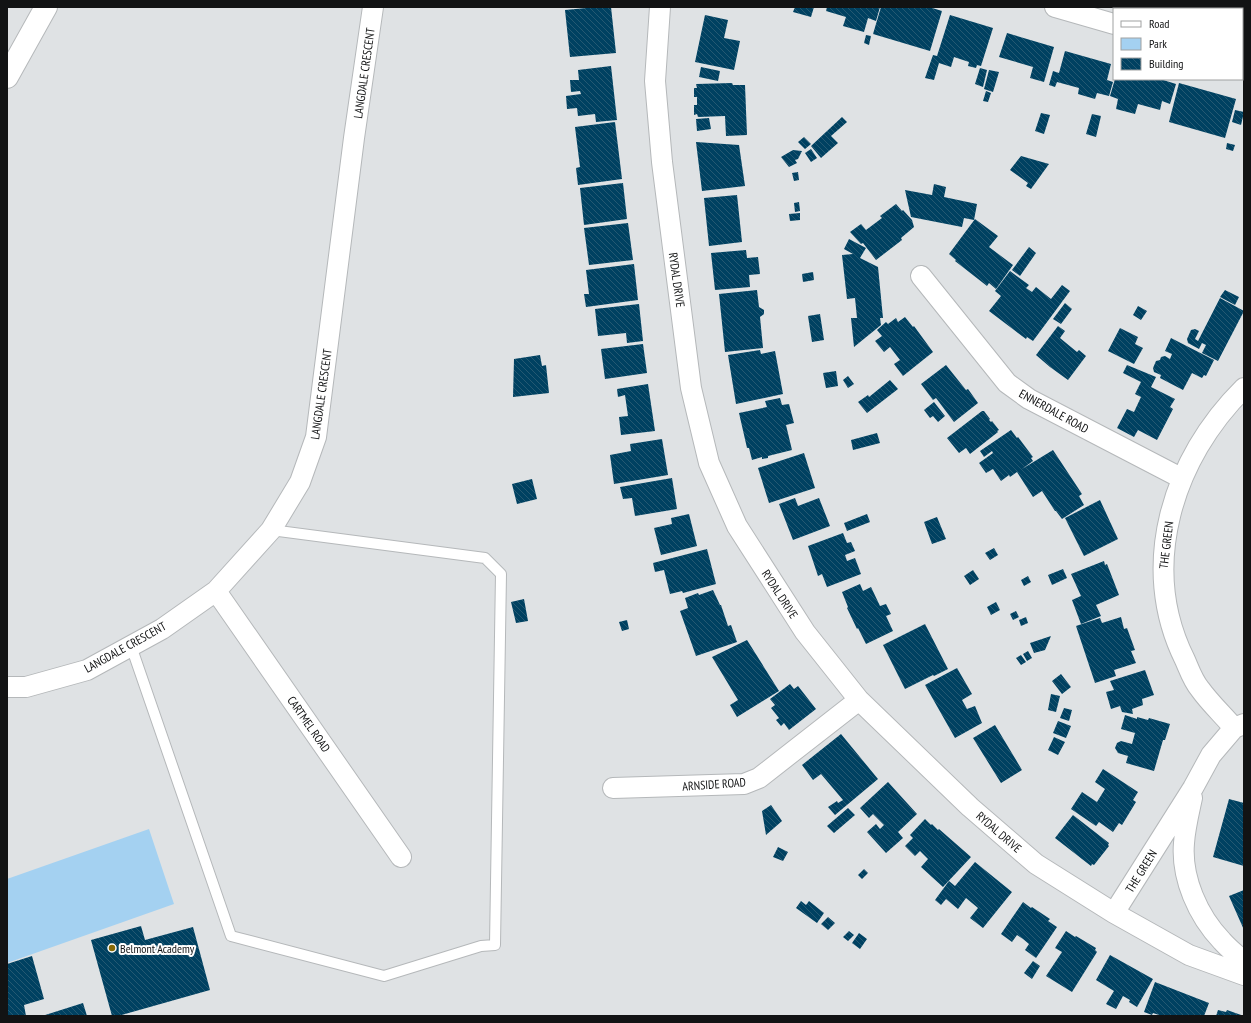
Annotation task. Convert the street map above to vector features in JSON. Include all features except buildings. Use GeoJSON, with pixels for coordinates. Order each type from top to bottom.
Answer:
{"type":"FeatureCollection","features":[{"type":"Feature","properties":{"kind":"street"},"geometry":{"type":"LineString","coordinates":[[7,76],[46,7]]}},
{"type":"Feature","properties":{"kind":"street","name":"LANGDALE CRESCENT"},"geometry":{"type":"LineString","coordinates":[[7,686],[26,687],[87,670],[162,629],[216,590],[271,530],[300,482],[316,437],[354,138],[373,7]]}},
{"type":"Feature","properties":{"kind":"street","name":"RYDAL DRIVE"},"geometry":{"type":"LineString","coordinates":[[660,7],[655,81],[662,162],[691,388],[709,464],[737,526],[805,632],[859,700],[970,807],[1036,864],[1114,913],[1189,955],[1244,975]]}},
{"type":"Feature","properties":{"kind":"street"},"geometry":{"type":"LineString","coordinates":[[1055,7],[1113,24]]}},
{"type":"Feature","properties":{"kind":"street","name":"ENNERDALE ROAD"},"geometry":{"type":"LineString","coordinates":[[921,276],[1007,383],[1029,399],[1181,478]]}},
{"type":"Feature","properties":{"kind":"street","name":"THE GREEN"},"geometry":{"type":"LineString","coordinates":[[1114,913],[1193,788],[1211,754],[1239,726],[1199,689],[1178,646],[1165,603],[1162,565],[1168,522],[1181,478],[1198,446],[1216,418],[1244,388]]}},
{"type":"Feature","properties":{"kind":"street","name":"CARTMEL ROAD"},"geometry":{"type":"LineString","coordinates":[[216,590],[401,857]]}},
{"type":"Feature","properties":{"kind":"street","name":"ARNSIDE ROAD"},"geometry":{"type":"LineString","coordinates":[[613,788],[744,784],[759,778],[859,700]]}},
{"type":"Feature","properties":{"kind":"street","name":"THE GREEN"},"geometry":{"type":"LineString","coordinates":[[1193,788],[1184,843],[1188,880],[1195,901],[1207,923],[1221,941],[1244,962]]}},
{"type":"Feature","properties":{"kind":"lane"},"geometry":{"type":"LineString","coordinates":[[132,646],[231,936],[384,976],[481,946],[495,945],[501,574],[485,558],[271,530]]}},
{"type":"Feature","properties":{"kind":"green space"},"geometry":{"type":"Polygon","coordinates":[[[149,829],[174,904],[7,963],[7,879],[149,829]]]}},
{"type":"Feature","properties":{"kind":"place","name":"Belmont Academy"},"geometry":{"type":"Point","coordinates":[112,948]}}]}
